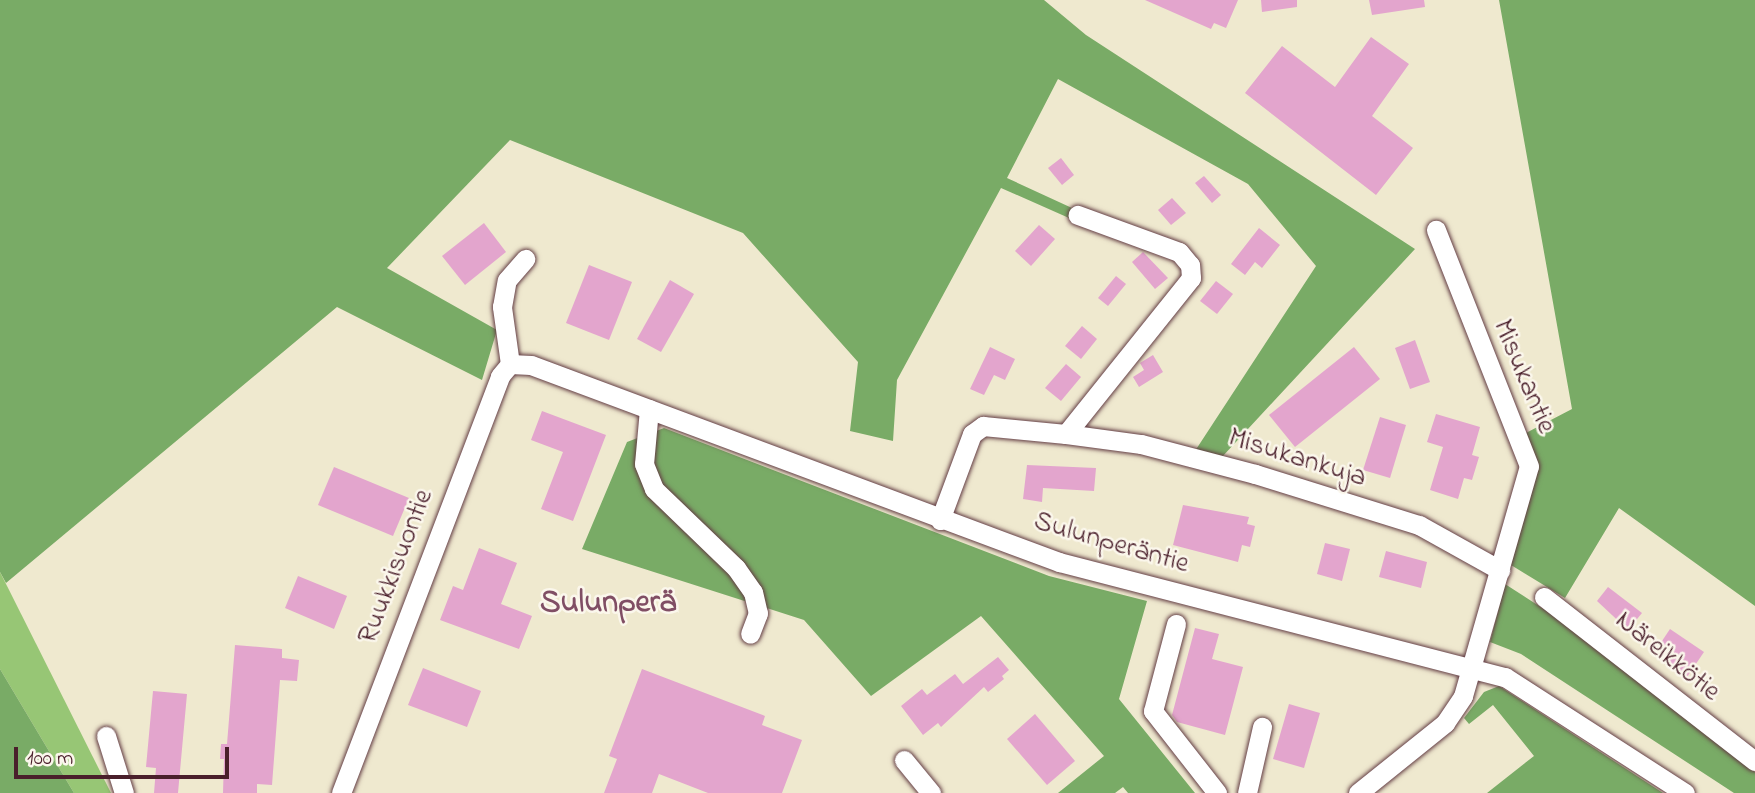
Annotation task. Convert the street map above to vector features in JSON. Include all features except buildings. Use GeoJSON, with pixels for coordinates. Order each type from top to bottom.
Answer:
{"type":"FeatureCollection","features":[{"type":"Feature","properties":{"kind":"street"},"geometry":{"type":"LineString","coordinates":[[1066,434],[1191,278],[1190,265],[1179,252],[1078,215]]}},
{"type":"Feature","properties":{"kind":"street","name":"Misukantie"},"geometry":{"type":"LineString","coordinates":[[1358,793],[1445,723],[1463,696],[1529,466],[1436,230]]}},
{"type":"Feature","properties":{"kind":"street"},"geometry":{"type":"LineString","coordinates":[[510,364],[502,307],[507,280],[525,259]]}},
{"type":"Feature","properties":{"kind":"street","name":"Sulunperäntie"},"geometry":{"type":"LineString","coordinates":[[510,364],[531,365],[940,520],[1059,562],[1505,677],[1685,793]]}},
{"type":"Feature","properties":{"kind":"street","name":"Ruukkisuontie"},"geometry":{"type":"LineString","coordinates":[[341,793],[500,376],[510,364]]}},
{"type":"Feature","properties":{"kind":"street"},"geometry":{"type":"LineString","coordinates":[[649,409],[644,464],[654,489],[736,568],[752,592],[758,613],[750,635]]}},
{"type":"Feature","properties":{"kind":"street","name":"Misukankuja"},"geometry":{"type":"LineString","coordinates":[[940,520],[972,434],[983,426],[1140,444],[1293,485],[1419,525],[1500,570]]}},
{"type":"Feature","properties":{"kind":"street","name":"Näreikkötie"},"geometry":{"type":"LineString","coordinates":[[1544,597],[1755,761]]}},
{"type":"Feature","properties":{"kind":"street"},"geometry":{"type":"LineString","coordinates":[[1176,624],[1153,711],[1217,793]]}},
{"type":"Feature","properties":{"kind":"street"},"geometry":{"type":"LineString","coordinates":[[1247,793],[1262,727]]}},
{"type":"Feature","properties":{"kind":"street"},"geometry":{"type":"LineString","coordinates":[[106,736],[124,793]]}},
{"type":"Feature","properties":{"kind":"street"},"geometry":{"type":"LineString","coordinates":[[904,760],[931,793]]}},
{"type":"Feature","properties":{"kind":"green space"},"geometry":{"type":"Polygon","coordinates":[[[0,0],[1044,0],[1086,35],[1415,249],[1222,457],[1195,451],[1316,266],[1248,184],[1058,79],[1007,178],[1072,208],[1069,218],[1001,188],[897,380],[893,441],[850,431],[858,362],[743,233],[510,140],[387,268],[497,330],[482,380],[337,307],[6,583],[0,572],[0,0]]]}},
{"type":"Feature","properties":{"kind":"green space"},"geometry":{"type":"Polygon","coordinates":[[[1499,0],[1755,0],[1755,606],[1619,508],[1565,598],[1511,565],[1536,461],[1524,434],[1572,409],[1499,0]]]}},
{"type":"Feature","properties":{"kind":"green space"},"geometry":{"type":"Polygon","coordinates":[[[664,428],[1049,576],[1147,601],[1119,699],[1195,793],[1128,793],[1123,787],[1115,793],[1058,793],[1104,756],[981,616],[871,696],[804,620],[582,549],[627,442],[664,428]]]}},
{"type":"Feature","properties":{"kind":"green space"},"geometry":{"type":"Polygon","coordinates":[[[0,572],[111,793],[74,793],[0,669],[0,572]]]}},
{"type":"Feature","properties":{"kind":"green space"},"geometry":{"type":"Polygon","coordinates":[[[1505,584],[1573,628],[1755,772],[1755,793],[1734,793],[1521,654],[1490,642],[1505,584]]]}},
{"type":"Feature","properties":{"kind":"green space"},"geometry":{"type":"Polygon","coordinates":[[[0,669],[74,793],[0,793],[0,669]]]}},
{"type":"Feature","properties":{"kind":"green space"},"geometry":{"type":"Polygon","coordinates":[[[1499,686],[1663,793],[1487,793],[1534,756],[1493,705],[1469,724],[1464,718],[1484,692],[1499,686]]]}},
{"type":"Feature","properties":{"kind":"district","name":"Sulunperä"},"geometry":{"type":"Point","coordinates":[608,604]}}]}
